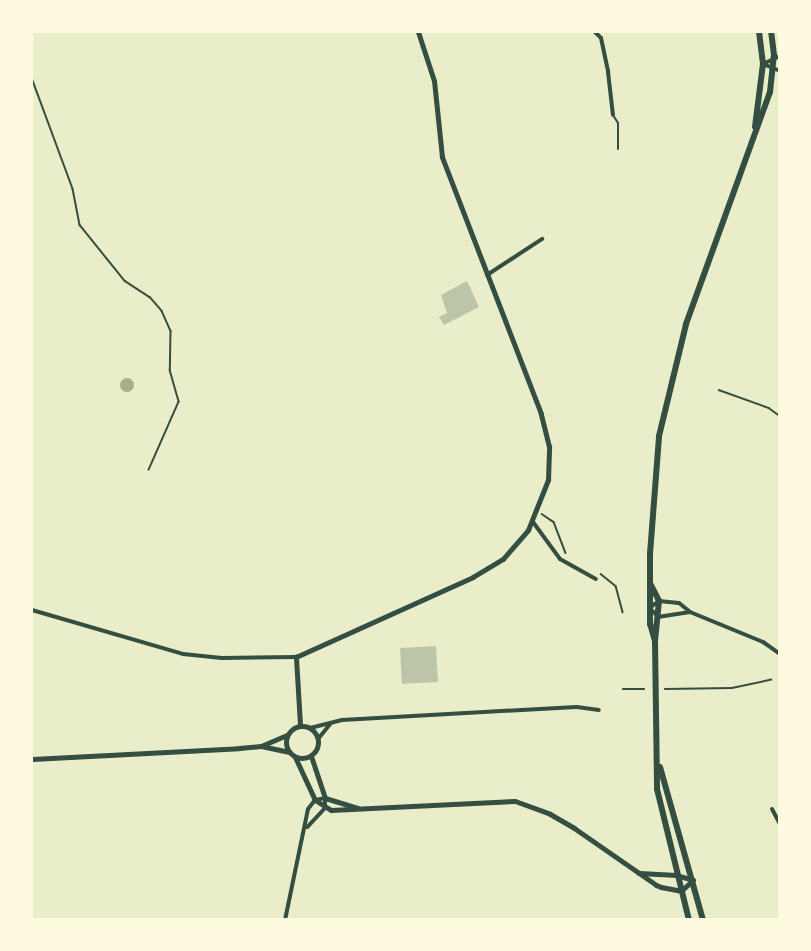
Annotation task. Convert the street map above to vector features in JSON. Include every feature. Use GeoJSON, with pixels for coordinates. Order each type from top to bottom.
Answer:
{"type":"FeatureCollection","features":[{"type":"Feature","properties":{"kind":"main road"},"geometry":{"type":"LineString","coordinates":[[754,133],[763,64],[759,32]]}},
{"type":"Feature","properties":{"kind":"main road"},"geometry":{"type":"LineString","coordinates":[[689,920],[657,789],[659,766],[655,641],[649,608],[653,477],[665,405],[686,324],[754,133],[767,105],[777,71],[777,56],[771,32]]}},
{"type":"Feature","properties":{"kind":"main road"},"geometry":{"type":"LineString","coordinates":[[651,585],[659,601],[655,641]]}},
{"type":"Feature","properties":{"kind":"main road"},"geometry":{"type":"LineString","coordinates":[[261,746],[287,735],[300,725],[310,728],[318,739],[311,756],[325,798],[360,808]]}},
{"type":"Feature","properties":{"kind":"main road"},"geometry":{"type":"LineString","coordinates":[[287,735],[289,752]]}},
{"type":"Feature","properties":{"kind":"main road"},"geometry":{"type":"LineString","coordinates":[[32,759],[261,746],[289,752],[295,757],[315,800],[325,808],[340,812],[360,808],[495,800],[526,803],[550,814],[661,887],[681,891]]}},
{"type":"Feature","properties":{"kind":"main road"},"geometry":{"type":"LineString","coordinates":[[295,757],[311,756]]}},
{"type":"Feature","properties":{"kind":"main road"},"geometry":{"type":"LineString","coordinates":[[659,766],[703,920]]}},
{"type":"Feature","properties":{"kind":"main road"},"geometry":{"type":"LineString","coordinates":[[639,873],[677,875],[693,880]]}},
{"type":"Feature","properties":{"kind":"main road"},"geometry":{"type":"LineString","coordinates":[[681,891],[693,880]]}},
{"type":"Feature","properties":{"kind":"street"},"geometry":{"type":"LineString","coordinates":[[32,610],[183,654],[222,658],[296,657],[491,568],[509,554],[533,522],[548,480],[546,434],[442,157],[434,81],[418,32]]}},
{"type":"Feature","properties":{"kind":"street"},"geometry":{"type":"LineString","coordinates":[[595,32],[601,38],[613,115]]}},
{"type":"Feature","properties":{"kind":"street"},"geometry":{"type":"LineString","coordinates":[[763,64],[777,56]]}},
{"type":"Feature","properties":{"kind":"street"},"geometry":{"type":"LineString","coordinates":[[763,64],[777,71]]}},
{"type":"Feature","properties":{"kind":"street"},"geometry":{"type":"LineString","coordinates":[[487,275],[542,239]]}},
{"type":"Feature","properties":{"kind":"street"},"geometry":{"type":"LineString","coordinates":[[533,522],[560,560],[596,579]]}},
{"type":"Feature","properties":{"kind":"street"},"geometry":{"type":"LineString","coordinates":[[690,612],[659,617],[649,608],[659,601],[683,604],[690,612],[763,642],[780,654]]}},
{"type":"Feature","properties":{"kind":"street"},"geometry":{"type":"LineString","coordinates":[[296,657],[300,725]]}},
{"type":"Feature","properties":{"kind":"street"},"geometry":{"type":"LineString","coordinates":[[310,728],[330,724],[577,707],[599,710]]}},
{"type":"Feature","properties":{"kind":"street"},"geometry":{"type":"LineString","coordinates":[[318,739],[330,724]]}},
{"type":"Feature","properties":{"kind":"street"},"geometry":{"type":"LineString","coordinates":[[285,920],[307,827],[308,809],[315,800],[325,798],[325,808],[307,827]]}},
{"type":"Feature","properties":{"kind":"street"},"geometry":{"type":"LineString","coordinates":[[772,809],[780,824]]}},
{"type":"Feature","properties":{"kind":"lane"},"geometry":{"type":"LineString","coordinates":[[613,115],[618,123],[618,149]]}},
{"type":"Feature","properties":{"kind":"path"},"geometry":{"type":"LineString","coordinates":[[32,78],[73,189],[80,225],[118,273],[162,311],[171,332],[170,370],[179,402],[152,456],[149,470]]}},
{"type":"Feature","properties":{"kind":"path"},"geometry":{"type":"LineString","coordinates":[[718,390],[769,408],[780,416]]}},
{"type":"Feature","properties":{"kind":"path"},"geometry":{"type":"LineString","coordinates":[[538,512],[553,520],[570,557]]}},
{"type":"Feature","properties":{"kind":"path"},"geometry":{"type":"LineString","coordinates":[[599,573],[616,586],[623,612]]}},
{"type":"Feature","properties":{"kind":"path"},"geometry":{"type":"LineString","coordinates":[[665,689],[732,688],[771,680]]}},
{"type":"Feature","properties":{"kind":"path"},"geometry":{"type":"LineString","coordinates":[[623,689],[644,689]]}},
{"type":"Feature","properties":{"kind":"shaded area"},"geometry":{"type":"Polygon","coordinates":[[[124,378],[130,378],[134,385],[130,392],[124,392],[120,388],[120,382],[124,378]]]}},
{"type":"Feature","properties":{"kind":"building"},"geometry":{"type":"Polygon","coordinates":[[[467,281],[479,307],[444,325],[439,317],[447,313],[441,295],[467,281]]]}},
{"type":"Feature","properties":{"kind":"building"},"geometry":{"type":"Polygon","coordinates":[[[436,646],[438,682],[402,684],[400,648],[436,646]]]}}]}
